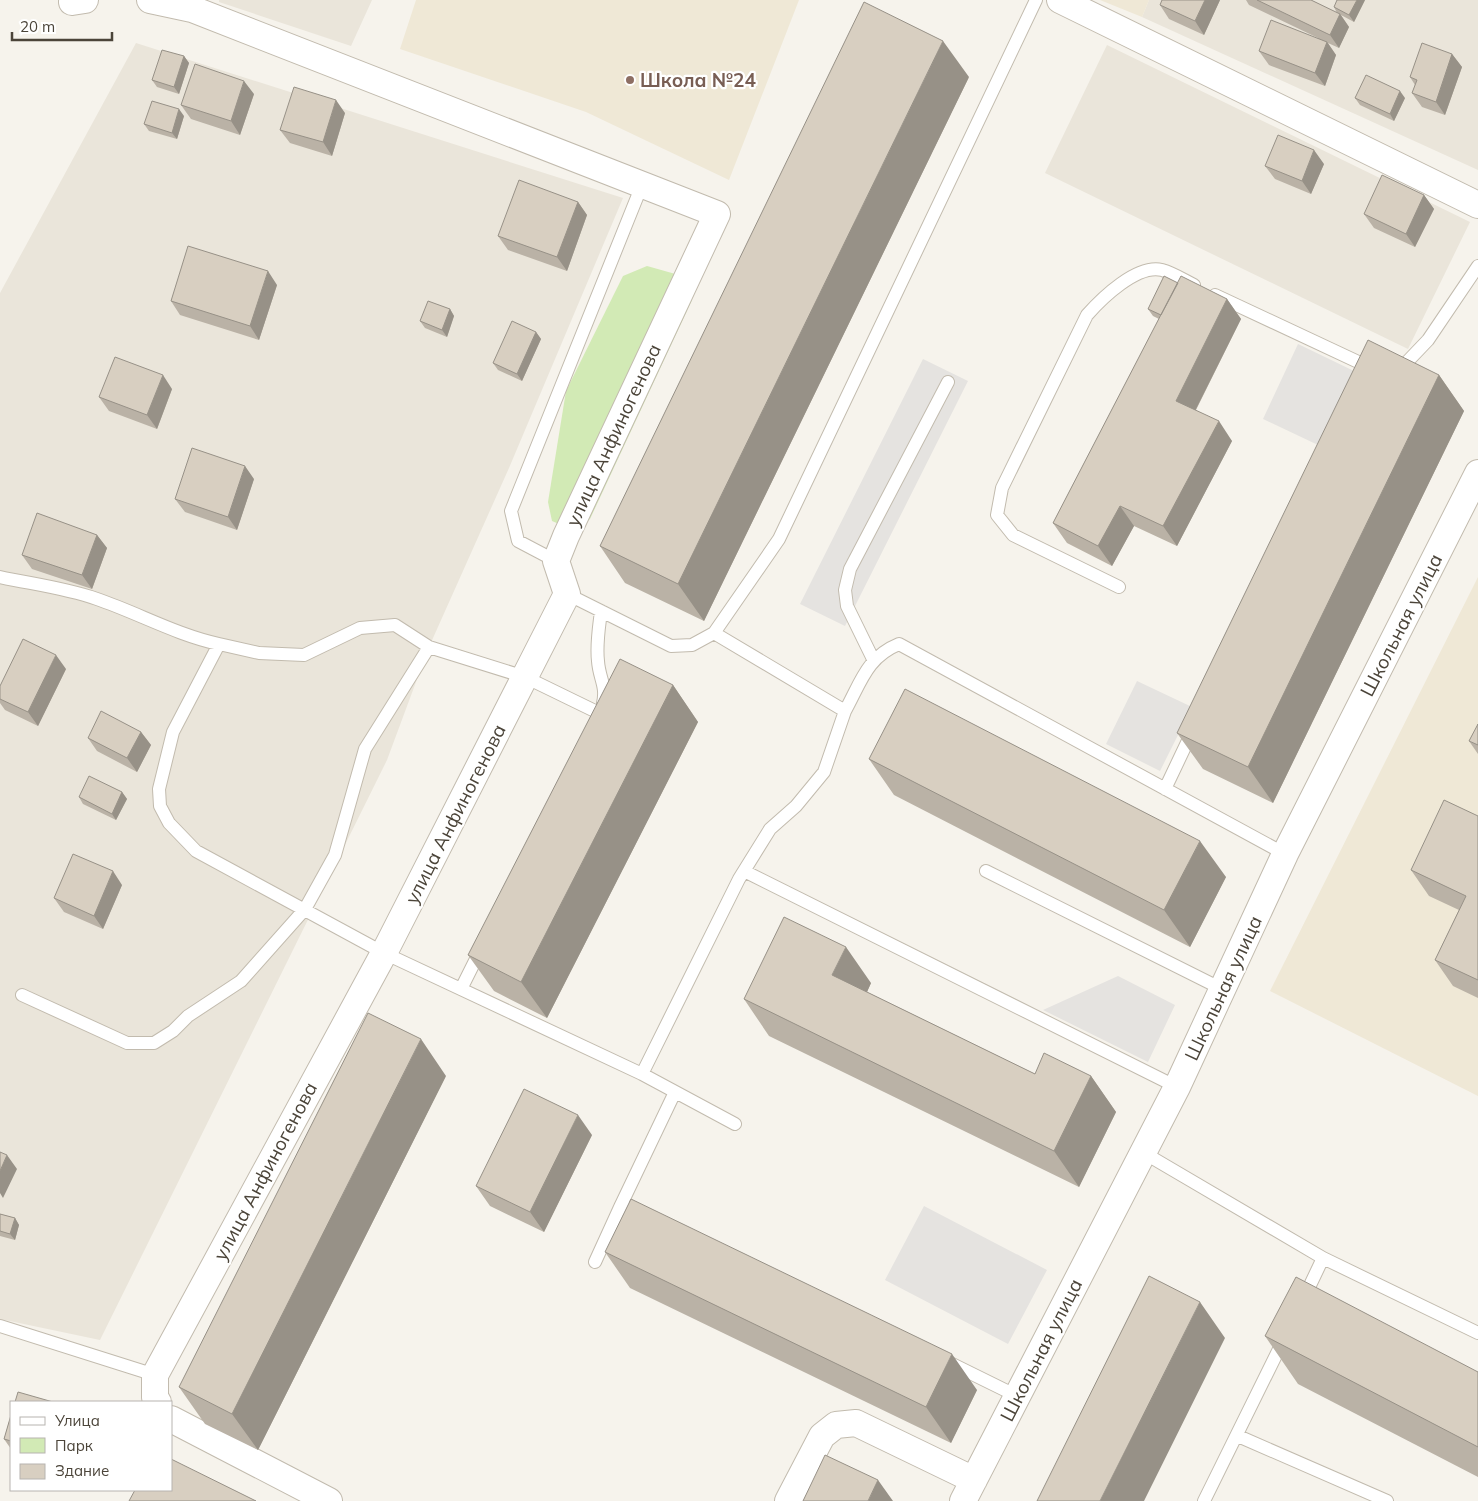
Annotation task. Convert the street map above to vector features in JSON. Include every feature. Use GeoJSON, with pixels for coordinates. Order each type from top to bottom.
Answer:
{"type":"FeatureCollection","features":[{"type":"Feature","properties":{"kind":"street"},"geometry":{"type":"LineString","coordinates":[[150,0],[193,4],[642,185]]}},
{"type":"Feature","properties":{"kind":"street"},"geometry":{"type":"LineString","coordinates":[[1060,0],[1478,205]]}},
{"type":"Feature","properties":{"kind":"street","name":"улица Анфиногенова"},"geometry":{"type":"LineString","coordinates":[[556,561],[717,214],[642,185]]}},
{"type":"Feature","properties":{"kind":"street","name":"Школьная улица"},"geometry":{"type":"LineString","coordinates":[[969,1490],[1144,1153],[1286,854],[1478,473]]}},
{"type":"Feature","properties":{"kind":"street"},"geometry":{"type":"LineString","coordinates":[[556,561],[567,594]]}},
{"type":"Feature","properties":{"kind":"street","name":"улица Анфиногенова"},"geometry":{"type":"LineString","coordinates":[[155,1375],[384,953],[567,594]]}},
{"type":"Feature","properties":{"kind":"street"},"geometry":{"type":"LineString","coordinates":[[155,1375],[155,1398],[157,1401]]}},
{"type":"Feature","properties":{"kind":"street"},"geometry":{"type":"LineString","coordinates":[[172,1419],[329,1501]]}},
{"type":"Feature","properties":{"kind":"street"},"geometry":{"type":"LineString","coordinates":[[788,1501],[822,1436],[836,1425],[856,1423],[969,1490]]}},
{"type":"Feature","properties":{"kind":"lane"},"geometry":{"type":"LineString","coordinates":[[567,594],[671,646],[692,646],[714,633],[779,539],[1036,0]]}},
{"type":"Feature","properties":{"kind":"lane"},"geometry":{"type":"LineString","coordinates":[[556,561],[518,541],[511,511],[642,185]]}},
{"type":"Feature","properties":{"kind":"lane"},"geometry":{"type":"LineString","coordinates":[[1119,587],[1013,535],[997,514],[1002,488],[1087,315],[1102,298],[1142,271],[1161,270],[1369,373],[1406,363],[1428,340],[1478,266]]}},
{"type":"Feature","properties":{"kind":"lane"},"geometry":{"type":"LineString","coordinates":[[873,659],[847,606],[845,590],[850,569],[948,382]]}},
{"type":"Feature","properties":{"kind":"lane"},"geometry":{"type":"LineString","coordinates":[[0,577],[95,598],[169,626],[195,639],[258,653],[304,655],[360,628],[394,626],[429,647],[525,677],[598,719],[606,692],[598,663],[597,637],[601,611]]}},
{"type":"Feature","properties":{"kind":"lane"},"geometry":{"type":"LineString","coordinates":[[714,633],[845,711]]}},
{"type":"Feature","properties":{"kind":"lane"},"geometry":{"type":"LineString","coordinates":[[219,644],[173,732],[159,789],[160,806],[169,823],[196,851],[384,953],[642,1074],[735,1124]]}},
{"type":"Feature","properties":{"kind":"lane"},"geometry":{"type":"LineString","coordinates":[[642,1074],[744,871],[770,829],[796,806],[824,772],[845,711],[873,659],[886,649],[900,644],[1286,854]]}},
{"type":"Feature","properties":{"kind":"lane"},"geometry":{"type":"LineString","coordinates":[[22,995],[127,1044],[154,1043],[173,1031],[188,1016],[241,982],[305,909],[335,855],[365,749],[429,647]]}},
{"type":"Feature","properties":{"kind":"lane"},"geometry":{"type":"LineString","coordinates":[[1165,789],[1199,718]]}},
{"type":"Feature","properties":{"kind":"lane"},"geometry":{"type":"LineString","coordinates":[[744,871],[1177,1086]]}},
{"type":"Feature","properties":{"kind":"lane"},"geometry":{"type":"LineString","coordinates":[[986,871],[1222,990]]}},
{"type":"Feature","properties":{"kind":"lane"},"geometry":{"type":"LineString","coordinates":[[461,989],[488,936]]}},
{"type":"Feature","properties":{"kind":"lane"},"geometry":{"type":"LineString","coordinates":[[595,1262],[675,1092]]}},
{"type":"Feature","properties":{"kind":"lane"},"geometry":{"type":"LineString","coordinates":[[1144,1153],[1323,1258],[1478,1333]]}},
{"type":"Feature","properties":{"kind":"lane"},"geometry":{"type":"LineString","coordinates":[[621,1205],[657,1222]]}},
{"type":"Feature","properties":{"kind":"lane"},"geometry":{"type":"LineString","coordinates":[[1297,1311],[1323,1258]]}},
{"type":"Feature","properties":{"kind":"lane"},"geometry":{"type":"LineString","coordinates":[[0,1326],[155,1375]]}},
{"type":"Feature","properties":{"kind":"lane"},"geometry":{"type":"LineString","coordinates":[[1204,1501],[1238,1436],[1289,1329]]}},
{"type":"Feature","properties":{"kind":"lane"},"geometry":{"type":"LineString","coordinates":[[935,1356],[1018,1396]]}},
{"type":"Feature","properties":{"kind":"lane"},"geometry":{"type":"LineString","coordinates":[[1238,1436],[1387,1501]]}},
{"type":"Feature","properties":{"kind":"shaded area"},"geometry":{"type":"Polygon","coordinates":[[[219,0],[372,0],[351,46],[219,2],[219,0]]]}},
{"type":"Feature","properties":{"kind":"shaded area","name":"Школа №24"},"geometry":{"type":"Polygon","coordinates":[[[416,0],[799,0],[729,180],[586,112],[400,49],[416,0]]]}},
{"type":"Feature","properties":{"kind":"shaded area"},"geometry":{"type":"Polygon","coordinates":[[[1100,0],[1149,0],[1142,17],[1100,0]]]}},
{"type":"Feature","properties":{"kind":"shaded area"},"geometry":{"type":"Polygon","coordinates":[[[1149,0],[1478,0],[1478,170],[1142,17],[1149,0]]]}},
{"type":"Feature","properties":{"kind":"shaded area"},"geometry":{"type":"Polygon","coordinates":[[[136,43],[623,198],[509,468],[429,647],[387,760],[100,1340],[0,1319],[0,293],[136,43]]]}},
{"type":"Feature","properties":{"kind":"shaded area"},"geometry":{"type":"Polygon","coordinates":[[[1107,45],[1470,222],[1408,349],[1045,173],[1107,45]]]}},
{"type":"Feature","properties":{"kind":"shaded area"},"geometry":{"type":"Polygon","coordinates":[[[1298,344],[1354,371],[1318,445],[1263,419],[1298,344]]]}},
{"type":"Feature","properties":{"kind":"shaded area"},"geometry":{"type":"Polygon","coordinates":[[[923,359],[968,381],[845,626],[800,604],[923,359]]]}},
{"type":"Feature","properties":{"kind":"shaded area"},"geometry":{"type":"Polygon","coordinates":[[[1478,577],[1478,1096],[1270,991],[1478,577]]]}},
{"type":"Feature","properties":{"kind":"shaded area"},"geometry":{"type":"Polygon","coordinates":[[[1137,681],[1192,707],[1160,771],[1106,744],[1137,681]]]}},
{"type":"Feature","properties":{"kind":"shaded area"},"geometry":{"type":"Polygon","coordinates":[[[1118,976],[1175,1005],[1148,1062],[1043,1010],[1118,976]]]}},
{"type":"Feature","properties":{"kind":"shaded area"},"geometry":{"type":"Polygon","coordinates":[[[924,1206],[1047,1270],[1008,1344],[885,1280],[924,1206]]]}},
{"type":"Feature","properties":{"kind":"green space"},"geometry":{"type":"Polygon","coordinates":[[[647,266],[679,275],[692,300],[590,519],[575,531],[552,521],[548,502],[566,391],[623,276],[647,266]]]}},
{"type":"Feature","properties":{"kind":"building"},"geometry":{"type":"Polygon","coordinates":[[[1162,0],[1205,0],[1195,21],[1160,5],[1162,0]]]}},
{"type":"Feature","properties":{"kind":"building"},"geometry":{"type":"Polygon","coordinates":[[[1257,0],[1311,0],[1340,14],[1330,35],[1257,0]]]}},
{"type":"Feature","properties":{"kind":"building"},"geometry":{"type":"Polygon","coordinates":[[[1337,0],[1357,0],[1349,15],[1334,7],[1337,0]]]}},
{"type":"Feature","properties":{"kind":"building"},"geometry":{"type":"Polygon","coordinates":[[[864,2],[943,41],[678,584],[600,546],[864,2]]]}},
{"type":"Feature","properties":{"kind":"building"},"geometry":{"type":"Polygon","coordinates":[[[1271,20],[1327,42],[1315,73],[1259,51],[1271,20]]]}},
{"type":"Feature","properties":{"kind":"building"},"geometry":{"type":"Polygon","coordinates":[[[1422,43],[1452,54],[1436,102],[1412,93],[1417,80],[1410,77],[1422,43]]]}},
{"type":"Feature","properties":{"kind":"building"},"geometry":{"type":"Polygon","coordinates":[[[162,50],[184,56],[174,87],[152,80],[162,50]]]}},
{"type":"Feature","properties":{"kind":"building"},"geometry":{"type":"Polygon","coordinates":[[[195,64],[244,81],[231,121],[181,105],[195,64]]]}},
{"type":"Feature","properties":{"kind":"building"},"geometry":{"type":"Polygon","coordinates":[[[1366,75],[1400,91],[1390,114],[1355,98],[1366,75]]]}},
{"type":"Feature","properties":{"kind":"building"},"geometry":{"type":"Polygon","coordinates":[[[294,87],[336,100],[323,142],[280,130],[294,87]]]}},
{"type":"Feature","properties":{"kind":"building"},"geometry":{"type":"Polygon","coordinates":[[[152,101],[179,109],[172,133],[144,124],[152,101]]]}},
{"type":"Feature","properties":{"kind":"building"},"geometry":{"type":"Polygon","coordinates":[[[1278,135],[1314,150],[1302,181],[1265,166],[1278,135]]]}},
{"type":"Feature","properties":{"kind":"building"},"geometry":{"type":"Polygon","coordinates":[[[1382,175],[1424,195],[1406,234],[1364,214],[1382,175]]]}},
{"type":"Feature","properties":{"kind":"building"},"geometry":{"type":"Polygon","coordinates":[[[519,180],[578,202],[557,257],[498,236],[519,180]]]}},
{"type":"Feature","properties":{"kind":"building"},"geometry":{"type":"Polygon","coordinates":[[[188,246],[268,271],[250,326],[171,301],[188,246]]]}},
{"type":"Feature","properties":{"kind":"building"},"geometry":{"type":"Polygon","coordinates":[[[1164,276],[1178,283],[1161,315],[1148,309],[1164,276]]]}},
{"type":"Feature","properties":{"kind":"building"},"geometry":{"type":"Polygon","coordinates":[[[1181,276],[1227,299],[1176,401],[1219,421],[1163,526],[1120,506],[1098,546],[1053,523],[1181,276]]]}},
{"type":"Feature","properties":{"kind":"building"},"geometry":{"type":"Polygon","coordinates":[[[428,301],[450,309],[442,330],[420,321],[428,301]]]}},
{"type":"Feature","properties":{"kind":"building"},"geometry":{"type":"Polygon","coordinates":[[[512,321],[536,332],[517,374],[493,363],[512,321]]]}},
{"type":"Feature","properties":{"kind":"building"},"geometry":{"type":"Polygon","coordinates":[[[1368,340],[1439,375],[1248,767],[1177,733],[1368,340]]]}},
{"type":"Feature","properties":{"kind":"building"},"geometry":{"type":"Polygon","coordinates":[[[115,357],[163,375],[147,415],[99,397],[115,357]]]}},
{"type":"Feature","properties":{"kind":"building"},"geometry":{"type":"Polygon","coordinates":[[[192,448],[245,466],[228,517],[175,499],[192,448]]]}},
{"type":"Feature","properties":{"kind":"building"},"geometry":{"type":"Polygon","coordinates":[[[37,513],[97,535],[82,575],[22,555],[37,513]]]}},
{"type":"Feature","properties":{"kind":"building"},"geometry":{"type":"Polygon","coordinates":[[[23,639],[56,655],[28,712],[0,699],[0,686],[23,639]]]}},
{"type":"Feature","properties":{"kind":"building"},"geometry":{"type":"Polygon","coordinates":[[[620,659],[673,685],[521,982],[468,955],[620,659]]]}},
{"type":"Feature","properties":{"kind":"building"},"geometry":{"type":"Polygon","coordinates":[[[905,689],[1200,841],[1164,910],[869,759],[905,689]]]}},
{"type":"Feature","properties":{"kind":"building"},"geometry":{"type":"Polygon","coordinates":[[[101,711],[141,732],[127,758],[88,738],[101,711]]]}},
{"type":"Feature","properties":{"kind":"building"},"geometry":{"type":"Polygon","coordinates":[[[1478,724],[1478,745],[1469,741],[1478,724]]]}},
{"type":"Feature","properties":{"kind":"building"},"geometry":{"type":"Polygon","coordinates":[[[89,776],[122,792],[112,814],[79,797],[89,776]]]}},
{"type":"Feature","properties":{"kind":"building"},"geometry":{"type":"Polygon","coordinates":[[[1444,800],[1478,816],[1478,980],[1435,960],[1466,896],[1411,870],[1444,800]]]}},
{"type":"Feature","properties":{"kind":"building"},"geometry":{"type":"Polygon","coordinates":[[[73,854],[113,871],[94,916],[54,898],[73,854]]]}},
{"type":"Feature","properties":{"kind":"building"},"geometry":{"type":"Polygon","coordinates":[[[784,917],[846,947],[832,975],[1035,1074],[1044,1053],[1091,1076],[1054,1151],[744,999],[784,917]]]}},
{"type":"Feature","properties":{"kind":"building"},"geometry":{"type":"Polygon","coordinates":[[[368,1013],[421,1039],[232,1414],[179,1387],[368,1013]]]}},
{"type":"Feature","properties":{"kind":"building"},"geometry":{"type":"Polygon","coordinates":[[[524,1089],[578,1115],[530,1212],[476,1186],[524,1089]]]}},
{"type":"Feature","properties":{"kind":"building"},"geometry":{"type":"Polygon","coordinates":[[[0,1152],[7,1155],[0,1171],[0,1152]]]}},
{"type":"Feature","properties":{"kind":"building"},"geometry":{"type":"Polygon","coordinates":[[[631,1199],[952,1354],[926,1407],[605,1252],[631,1199]]]}},
{"type":"Feature","properties":{"kind":"building"},"geometry":{"type":"Polygon","coordinates":[[[0,1214],[15,1218],[10,1234],[0,1231],[0,1214]]]}},
{"type":"Feature","properties":{"kind":"building"},"geometry":{"type":"Polygon","coordinates":[[[1149,1276],[1200,1302],[1100,1501],[1037,1501],[1149,1276]]]}},
{"type":"Feature","properties":{"kind":"building"},"geometry":{"type":"Polygon","coordinates":[[[1296,1277],[1478,1372],[1478,1447],[1265,1336],[1296,1277]]]}},
{"type":"Feature","properties":{"kind":"building"},"geometry":{"type":"Polygon","coordinates":[[[18,1392],[50,1401],[15,1401],[18,1392]]]}},
{"type":"Feature","properties":{"kind":"building"},"geometry":{"type":"Polygon","coordinates":[[[10,1418],[10,1441],[4,1439],[10,1418]]]}},
{"type":"Feature","properties":{"kind":"building"},"geometry":{"type":"Polygon","coordinates":[[[825,1455],[878,1480],[868,1501],[803,1501],[825,1455]]]}},
{"type":"Feature","properties":{"kind":"building"},"geometry":{"type":"Polygon","coordinates":[[[172,1459],[256,1501],[129,1501],[134,1491],[172,1491],[172,1459]]]}},
{"type":"Feature","properties":{"kind":"place","name":"Школа №24"},"geometry":{"type":"Point","coordinates":[630,80]}}]}
